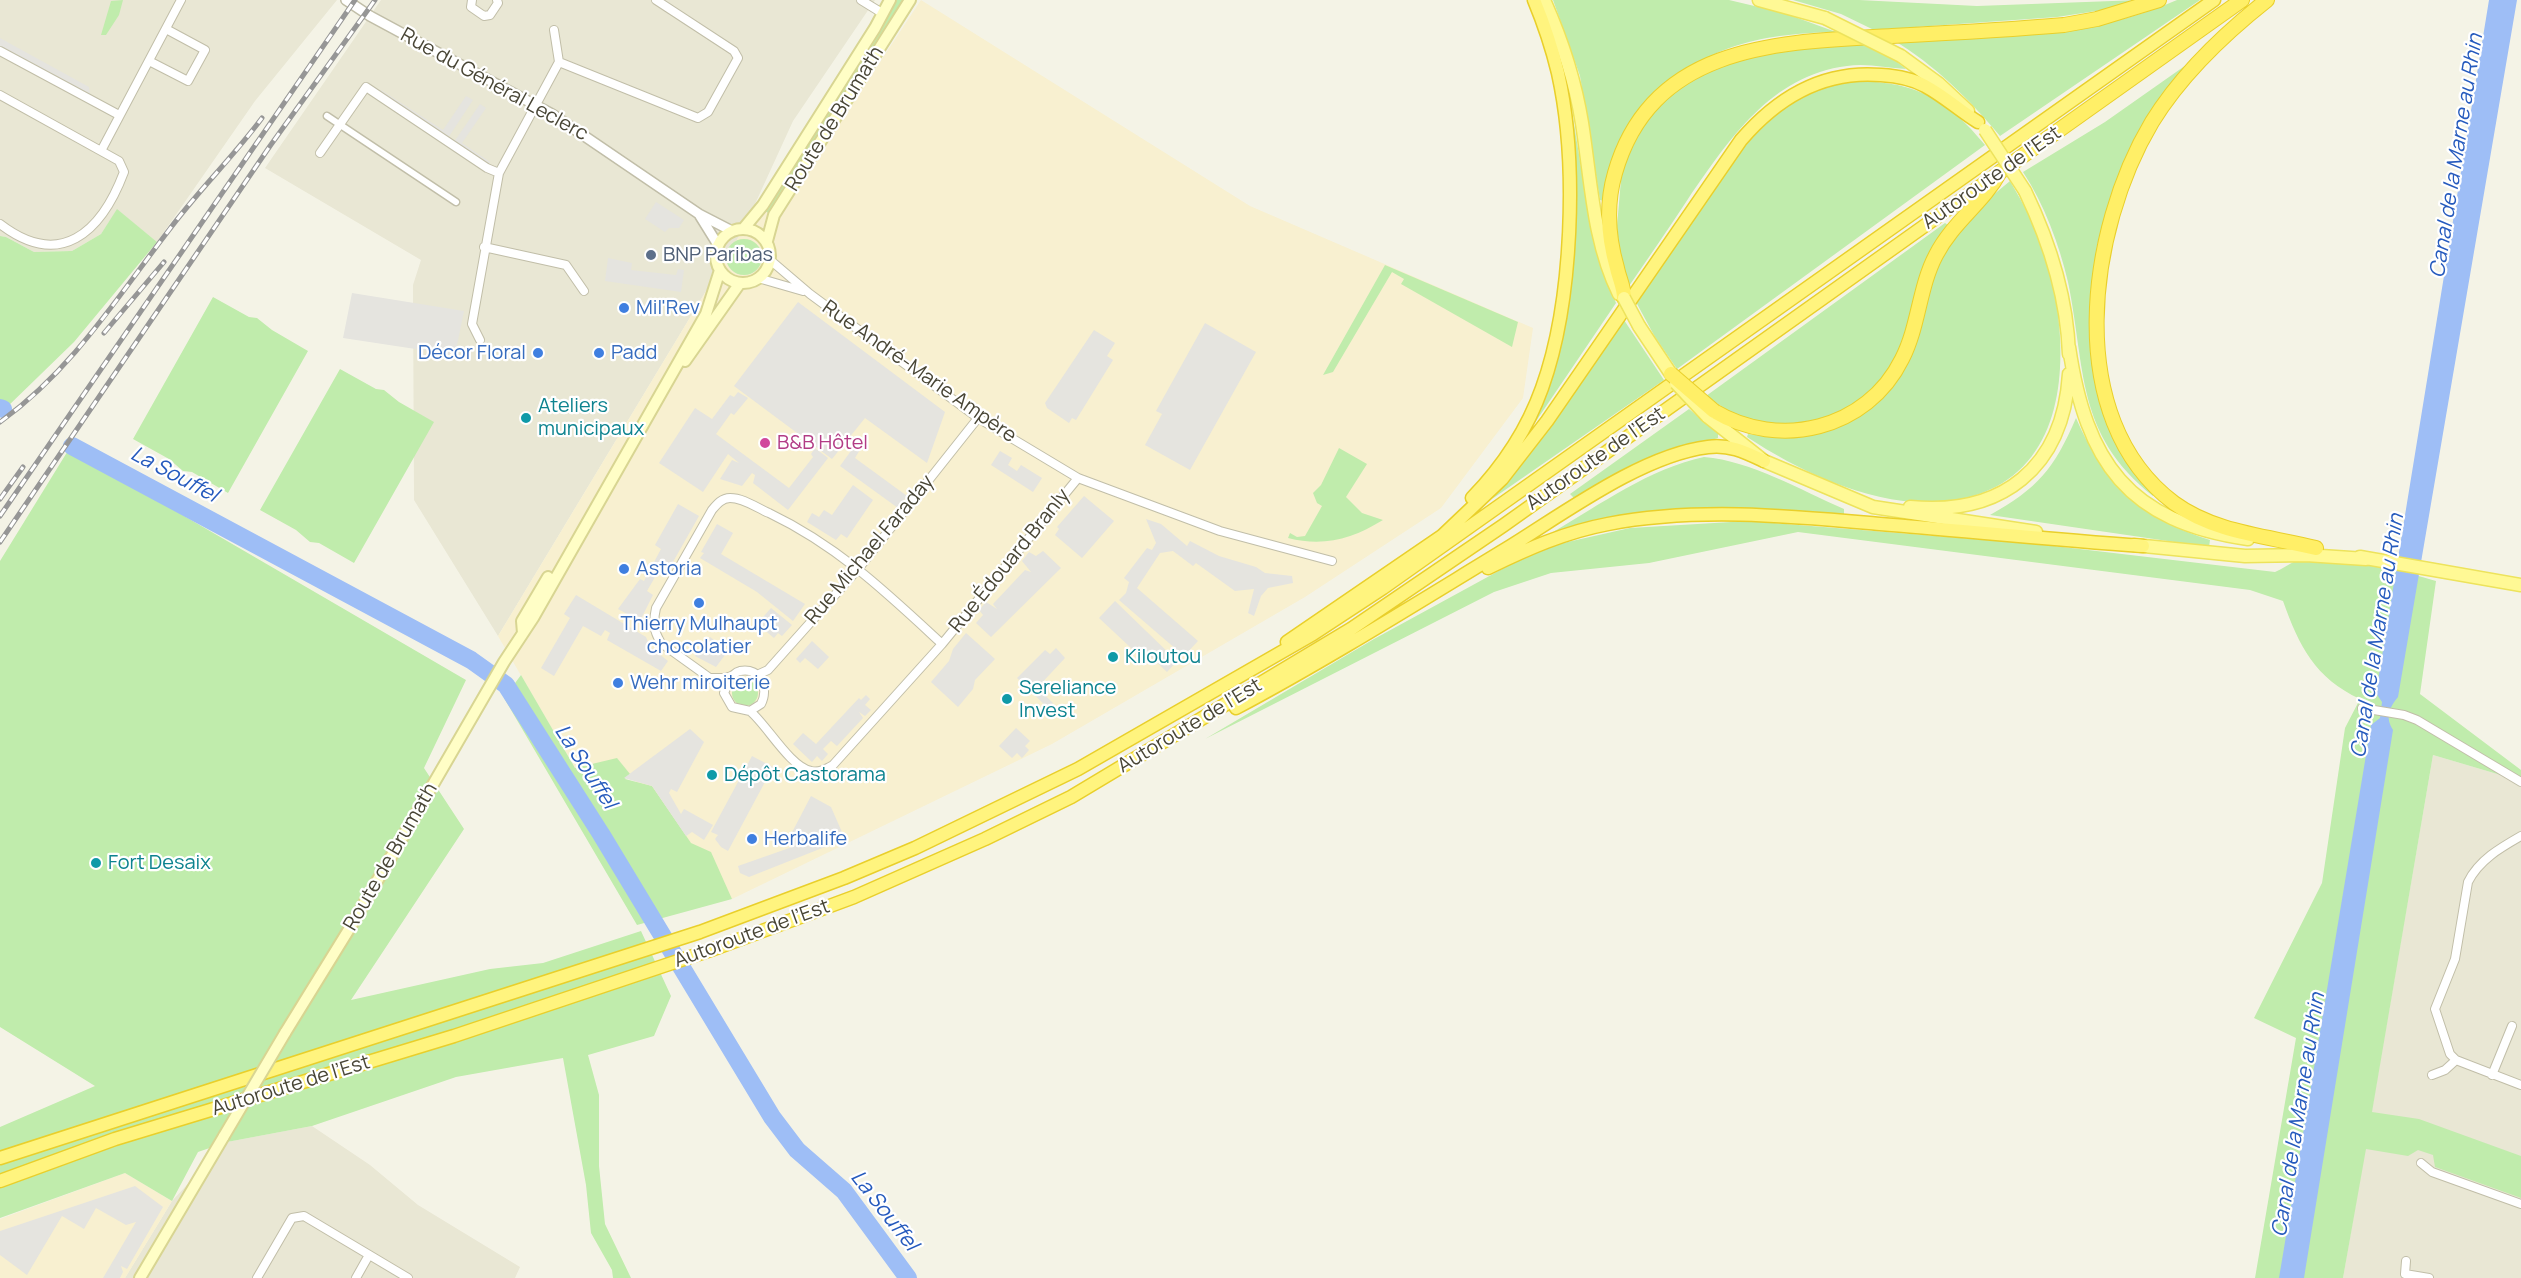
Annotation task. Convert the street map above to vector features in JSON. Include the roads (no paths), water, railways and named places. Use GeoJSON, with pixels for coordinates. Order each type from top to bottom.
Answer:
{"type":"FeatureCollection","features":[{"type":"Feature","properties":{"kind":"highway"},"geometry":{"type":"LineString","coordinates":[[1377,579],[1438,532],[1499,468],[1532,412],[1550,362],[1562,300],[1568,248],[1568,148],[1558,74],[1548,35],[1534,0]]}},
{"type":"Feature","properties":{"kind":"highway"},"geometry":{"type":"LineString","coordinates":[[1624,298],[1614,272],[1609,219],[1615,174],[1622,154],[1640,121],[1653,105],[1678,82],[1698,69],[1760,47],[1823,40],[1994,32],[2064,25],[2097,19],[2159,0]]}},
{"type":"Feature","properties":{"kind":"highway","name":"Autoroute de l’Est"},"geometry":{"type":"LineString","coordinates":[[0,1158],[63,1135],[700,932],[844,878],[983,816],[1078,770],[1323,627],[1485,518],[2214,0]]}},
{"type":"Feature","properties":{"kind":"highway","name":"Autoroute de l’Est"},"geometry":{"type":"LineString","coordinates":[[0,1181],[116,1139],[454,1036],[711,950],[854,897],[985,839],[1071,797],[1314,653],[1504,525],[2242,0]]}},
{"type":"Feature","properties":{"kind":"highway"},"geometry":{"type":"LineString","coordinates":[[2267,0],[2186,77],[2168,98],[2135,155],[2121,187],[2102,256],[2098,287],[2098,344],[2109,406],[2120,437],[2149,481],[2175,503],[2204,520],[2316,549]]}},
{"type":"Feature","properties":{"kind":"highway"},"geometry":{"type":"LineString","coordinates":[[1250,670],[1308,625],[1442,536],[1502,479],[1547,421],[1721,167],[1753,125],[1782,100],[1817,82],[1836,77],[1856,74],[1893,76],[1925,86],[1981,126]]}},
{"type":"Feature","properties":{"kind":"highway"},"geometry":{"type":"LineString","coordinates":[[1671,374],[1710,413],[1748,427],[1789,431],[1827,425],[1867,403],[1885,384],[1902,359],[1927,278],[1945,239],[1970,208],[1990,191],[2000,172]]}},
{"type":"Feature","properties":{"kind":"highway"},"geometry":{"type":"LineString","coordinates":[[1071,797],[1306,671],[1589,498],[1661,460],[1696,449],[1719,446],[1738,449],[1764,461]]}},
{"type":"Feature","properties":{"kind":"highway"},"geometry":{"type":"LineString","coordinates":[[1425,598],[1552,538],[1606,524],[1680,516],[1733,514],[1801,517],[2143,546]]}},
{"type":"Feature","properties":{"kind":"main road","name":"Route de Brumath"},"geometry":{"type":"LineString","coordinates":[[744,228],[763,205],[780,176],[778,165],[870,25],[880,16],[890,0]]}},
{"type":"Feature","properties":{"kind":"main road","name":"Route de Brumath"},"geometry":{"type":"LineString","coordinates":[[767,241],[774,215],[910,0]]}},
{"type":"Feature","properties":{"kind":"main road"},"geometry":{"type":"LineString","coordinates":[[1544,0],[1558,32],[1573,80],[1600,239],[1614,272]]}},
{"type":"Feature","properties":{"kind":"main road"},"geometry":{"type":"LineString","coordinates":[[1759,0],[1825,18],[1901,56],[1946,89],[1981,126],[2025,191],[2045,235],[2064,307],[2074,381],[2091,435],[2109,467],[2140,500],[2181,524],[2206,531],[2521,585]]}},
{"type":"Feature","properties":{"kind":"main road"},"geometry":{"type":"LineString","coordinates":[[744,228],[753,230],[767,241],[769,259],[758,278],[740,283],[727,277],[720,270],[716,260],[718,245],[732,231],[744,228]]}},
{"type":"Feature","properties":{"kind":"main road","name":"Route de Brumath"},"geometry":{"type":"LineString","coordinates":[[140,1278],[523,633],[706,314],[717,287],[720,270]]}},
{"type":"Feature","properties":{"kind":"main road","name":"Route de Brumath"},"geometry":{"type":"LineString","coordinates":[[637,434],[729,295],[740,283]]}},
{"type":"Feature","properties":{"kind":"main road"},"geometry":{"type":"LineString","coordinates":[[1624,298],[1639,326],[1671,374]]}},
{"type":"Feature","properties":{"kind":"main road"},"geometry":{"type":"LineString","coordinates":[[1835,492],[1908,507],[1946,509],[1982,502],[2000,495],[2030,472],[2056,433],[2068,383],[2068,347]]}},
{"type":"Feature","properties":{"kind":"main road"},"geometry":{"type":"LineString","coordinates":[[1710,413],[1764,461],[1874,507],[1907,514],[2143,546],[2244,556],[2306,555],[2366,559]]}},
{"type":"Feature","properties":{"kind":"street"},"geometry":{"type":"LineString","coordinates":[[101,151],[181,0]]}},
{"type":"Feature","properties":{"kind":"street","name":"Rue du Général Leclerc"},"geometry":{"type":"LineString","coordinates":[[346,0],[370,16],[537,105],[699,214],[732,231]]}},
{"type":"Feature","properties":{"kind":"street"},"geometry":{"type":"LineString","coordinates":[[472,0],[471,7],[484,16],[490,15],[496,7],[497,0]]}},
{"type":"Feature","properties":{"kind":"street"},"geometry":{"type":"LineString","coordinates":[[559,62],[698,118],[708,112],[738,58],[734,51],[656,0]]}},
{"type":"Feature","properties":{"kind":"street"},"geometry":{"type":"LineString","coordinates":[[861,0],[880,16]]}},
{"type":"Feature","properties":{"kind":"street"},"geometry":{"type":"LineString","coordinates":[[149,61],[188,81],[205,50],[166,29]]}},
{"type":"Feature","properties":{"kind":"street"},"geometry":{"type":"LineString","coordinates":[[480,340],[472,324],[499,173],[559,62],[554,30]]}},
{"type":"Feature","properties":{"kind":"street"},"geometry":{"type":"LineString","coordinates":[[0,51],[119,115]]}},
{"type":"Feature","properties":{"kind":"street"},"geometry":{"type":"LineString","coordinates":[[320,153],[366,87],[487,168],[499,173]]}},
{"type":"Feature","properties":{"kind":"street"},"geometry":{"type":"LineString","coordinates":[[0,95],[119,161],[124,172],[103,212],[86,232],[66,243],[48,246],[24,240],[0,224]]}},
{"type":"Feature","properties":{"kind":"street"},"geometry":{"type":"LineString","coordinates":[[327,116],[456,202]]}},
{"type":"Feature","properties":{"kind":"street","name":"Rue du Général Leclerc"},"geometry":{"type":"LineString","coordinates":[[699,214],[718,245]]}},
{"type":"Feature","properties":{"kind":"street"},"geometry":{"type":"LineString","coordinates":[[484,247],[566,265],[584,291]]}},
{"type":"Feature","properties":{"kind":"street","name":"Rue André-Marie Ampère"},"geometry":{"type":"LineString","coordinates":[[769,259],[810,294],[978,418],[1078,478],[1220,531],[1332,561]]}},
{"type":"Feature","properties":{"kind":"street","name":"Rue André-Marie Ampère"},"geometry":{"type":"LineString","coordinates":[[758,278],[810,294]]}},
{"type":"Feature","properties":{"kind":"street","name":"Rue Michael Faraday"},"geometry":{"type":"LineString","coordinates":[[757,675],[768,670],[859,568],[978,418]]}},
{"type":"Feature","properties":{"kind":"street","name":"Rue Édouard Branly"},"geometry":{"type":"LineString","coordinates":[[750,711],[801,767],[810,771],[821,771],[833,765],[942,644],[1078,478]]}},
{"type":"Feature","properties":{"kind":"street"},"geometry":{"type":"LineString","coordinates":[[724,689],[712,678],[661,643],[654,632],[653,621],[656,608],[719,502],[728,498],[741,500],[790,523],[859,568],[942,644]]}},
{"type":"Feature","properties":{"kind":"street"},"geometry":{"type":"LineString","coordinates":[[762,722],[761,704],[765,694],[764,683],[768,670]]}},
{"type":"Feature","properties":{"kind":"street"},"geometry":{"type":"LineString","coordinates":[[712,678],[730,677],[747,671],[757,675],[764,683]]}},
{"type":"Feature","properties":{"kind":"street"},"geometry":{"type":"LineString","coordinates":[[730,677],[724,689],[725,697],[732,707],[750,711],[761,704]]}},
{"type":"Feature","properties":{"kind":"street"},"geometry":{"type":"LineString","coordinates":[[2366,709],[2404,715],[2432,728],[2521,782]]}},
{"type":"Feature","properties":{"kind":"street"},"geometry":{"type":"LineString","coordinates":[[2521,836],[2484,861],[2468,882],[2455,959],[2435,1009],[2450,1054],[2456,1060],[2521,1085]]}},
{"type":"Feature","properties":{"kind":"street"},"geometry":{"type":"LineString","coordinates":[[2492,1075],[2512,1026]]}},
{"type":"Feature","properties":{"kind":"street"},"geometry":{"type":"LineString","coordinates":[[2432,1075],[2445,1070],[2456,1060]]}},
{"type":"Feature","properties":{"kind":"street"},"geometry":{"type":"LineString","coordinates":[[2421,1163],[2432,1172],[2521,1204]]}},
{"type":"Feature","properties":{"kind":"street"},"geometry":{"type":"LineString","coordinates":[[257,1278],[292,1218],[304,1216],[408,1278]]}},
{"type":"Feature","properties":{"kind":"street"},"geometry":{"type":"LineString","coordinates":[[356,1278],[369,1255]]}},
{"type":"Feature","properties":{"kind":"street"},"geometry":{"type":"LineString","coordinates":[[2406,1261],[2405,1274],[2429,1278]]}},
{"type":"Feature","properties":{"kind":"water"},"geometry":{"type":"Polygon","coordinates":[[[2489,0],[2517,0],[2398,697],[2389,713],[2389,721],[2393,730],[2304,1278],[2279,1278],[2371,725],[2380,718],[2382,702],[2376,693],[2489,0]]]}},
{"type":"Feature","properties":{"kind":"waterway","name":"La Souffel"},"geometry":{"type":"LineString","coordinates":[[72,446],[471,660],[506,685],[601,834],[772,1117],[797,1150],[844,1191],[908,1278]]}},
{"type":"Feature","properties":{"kind":"railway"},"geometry":{"type":"LineString","coordinates":[[0,516],[355,0]]}},
{"type":"Feature","properties":{"kind":"railway"},"geometry":{"type":"LineString","coordinates":[[0,542],[270,146],[375,0]]}},
{"type":"Feature","properties":{"kind":"railway"},"geometry":{"type":"LineString","coordinates":[[0,422],[26,402],[71,357],[180,216],[262,118]]}},
{"type":"Feature","properties":{"kind":"railway"},"geometry":{"type":"LineString","coordinates":[[104,333],[164,262]]}},
{"type":"Feature","properties":{"kind":"railway"},"geometry":{"type":"LineString","coordinates":[[0,499],[23,467]]}},
{"type":"Feature","properties":{"kind":"place","name":"BNP Paribas"},"geometry":{"type":"Point","coordinates":[651,255]}},
{"type":"Feature","properties":{"kind":"place","name":"Mil'Rev"},"geometry":{"type":"Point","coordinates":[624,308]}},
{"type":"Feature","properties":{"kind":"place","name":"Décor Floral"},"geometry":{"type":"Point","coordinates":[538,353]}},
{"type":"Feature","properties":{"kind":"place","name":"Padd"},"geometry":{"type":"Point","coordinates":[599,353]}},
{"type":"Feature","properties":{"kind":"place","name":"Ateliers municipaux"},"geometry":{"type":"Point","coordinates":[526,418]}},
{"type":"Feature","properties":{"kind":"place","name":"B&B Hôtel"},"geometry":{"type":"Point","coordinates":[765,443]}},
{"type":"Feature","properties":{"kind":"place","name":"Astoria"},"geometry":{"type":"Point","coordinates":[624,569]}},
{"type":"Feature","properties":{"kind":"place","name":"Thierry Mulhaupt chocolatier"},"geometry":{"type":"Point","coordinates":[699,603]}},
{"type":"Feature","properties":{"kind":"place","name":"Kiloutou"},"geometry":{"type":"Point","coordinates":[1113,657]}},
{"type":"Feature","properties":{"kind":"place","name":"Wehr miroiterie"},"geometry":{"type":"Point","coordinates":[618,683]}},
{"type":"Feature","properties":{"kind":"place","name":"Sereliance Invest"},"geometry":{"type":"Point","coordinates":[1007,699]}},
{"type":"Feature","properties":{"kind":"place","name":"Dépôt Castorama"},"geometry":{"type":"Point","coordinates":[712,775]}},
{"type":"Feature","properties":{"kind":"place","name":"Herbalife"},"geometry":{"type":"Point","coordinates":[752,839]}},
{"type":"Feature","properties":{"kind":"place","name":"Fort Desaix"},"geometry":{"type":"Point","coordinates":[96,863]}},
{"type":"Feature","properties":{"kind":"water label","name":"Canal de la Marne au Rhin"},"geometry":{"type":"Point","coordinates":[2457,156]}},
{"type":"Feature","properties":{"kind":"water label","name":"Canal de la Marne au Rhin"},"geometry":{"type":"Point","coordinates":[2378,636]}},
{"type":"Feature","properties":{"kind":"water label","name":"Canal de la Marne au Rhin"},"geometry":{"type":"Point","coordinates":[2299,1115]}}]}
